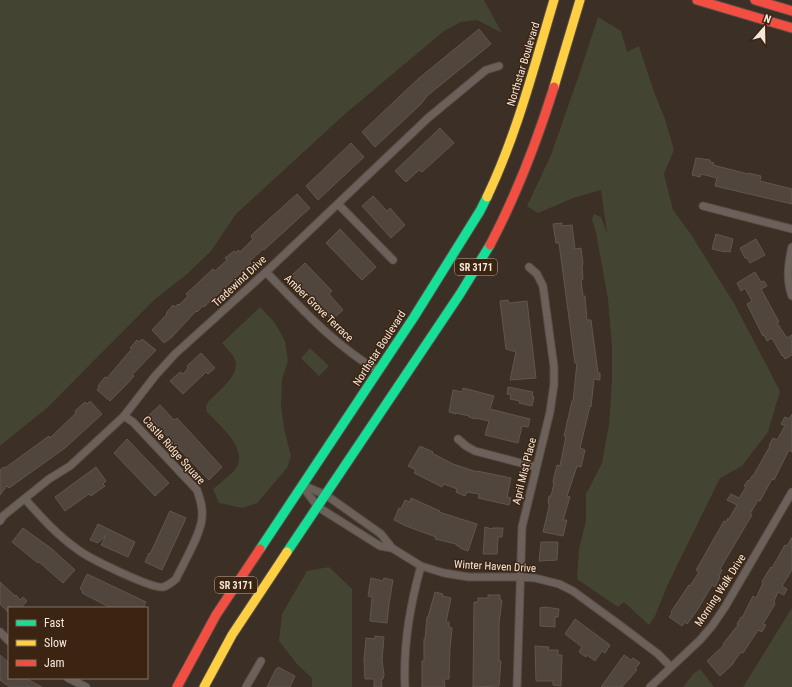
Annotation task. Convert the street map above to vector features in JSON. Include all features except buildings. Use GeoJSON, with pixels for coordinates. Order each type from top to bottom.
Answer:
{"type":"FeatureCollection","features":[{"type":"Feature","properties":{"kind":"main road","name":"Northstar Boulevard"},"geometry":{"type":"LineString","coordinates":[[177,687],[216,615],[378,371],[480,211],[501,168],[521,112],[554,0]]}},
{"type":"Feature","properties":{"kind":"main road","name":"SR 3171"},"geometry":{"type":"LineString","coordinates":[[204,687],[239,625],[435,330],[483,256],[499,228],[513,201],[536,145],[580,0]]}},
{"type":"Feature","properties":{"kind":"main road"},"geometry":{"type":"LineString","coordinates":[[697,0],[792,28]]}},
{"type":"Feature","properties":{"kind":"main road"},"geometry":{"type":"LineString","coordinates":[[755,0],[792,11]]}},
{"type":"Feature","properties":{"kind":"street","name":"Tradewind Drive"},"geometry":{"type":"LineString","coordinates":[[0,521],[49,479],[70,466],[124,416],[155,376],[175,354],[266,272],[428,118],[486,70],[499,66]]}},
{"type":"Feature","properties":{"kind":"street"},"geometry":{"type":"LineString","coordinates":[[338,204],[393,260]]}},
{"type":"Feature","properties":{"kind":"street"},"geometry":{"type":"LineString","coordinates":[[703,206],[792,230]]}},
{"type":"Feature","properties":{"kind":"street"},"geometry":{"type":"LineString","coordinates":[[792,247],[788,270],[792,296]]}},
{"type":"Feature","properties":{"kind":"street","name":"April Mist Place"},"geometry":{"type":"LineString","coordinates":[[517,687],[522,527],[553,394],[554,367],[543,286],[537,274],[529,267]]}},
{"type":"Feature","properties":{"kind":"street","name":"Amber Grove Terrace"},"geometry":{"type":"LineString","coordinates":[[266,272],[324,332],[346,350],[378,371]]}},
{"type":"Feature","properties":{"kind":"street","name":"Castle Ridge Square"},"geometry":{"type":"LineString","coordinates":[[25,499],[53,530],[78,550],[150,585],[163,587],[176,579],[199,531],[202,519],[201,500],[197,490],[133,422],[124,416]]}},
{"type":"Feature","properties":{"kind":"street"},"geometry":{"type":"LineString","coordinates":[[458,439],[475,451],[536,467]]}},
{"type":"Feature","properties":{"kind":"street","name":"Winter Haven Drive"},"geometry":{"type":"LineString","coordinates":[[302,485],[326,495],[381,534],[392,548],[421,566],[444,573],[469,577],[520,577],[559,584],[573,591],[658,654],[670,666]]}},
{"type":"Feature","properties":{"kind":"street","name":"Winter Haven Drive"},"geometry":{"type":"LineString","coordinates":[[302,485],[318,507],[380,546],[392,548]]}},
{"type":"Feature","properties":{"kind":"street","name":"Morning Walk Drive"},"geometry":{"type":"LineString","coordinates":[[650,687],[670,666],[700,640],[725,607],[792,492]]}},
{"type":"Feature","properties":{"kind":"street"},"geometry":{"type":"LineString","coordinates":[[405,687],[406,638],[414,590],[421,566]]}},
{"type":"Feature","properties":{"kind":"street"},"geometry":{"type":"LineString","coordinates":[[0,632],[8,640]]}},
{"type":"Feature","properties":{"kind":"street"},"geometry":{"type":"LineString","coordinates":[[246,687],[261,661]]}},
{"type":"Feature","properties":{"kind":"street"},"geometry":{"type":"LineString","coordinates":[[70,679],[86,687]]}},
{"type":"Feature","properties":{"kind":"green space"},"geometry":{"type":"Polygon","coordinates":[[[0,0],[484,0],[502,33],[477,20],[461,22],[444,31],[345,114],[236,214],[211,251],[187,274],[153,301],[48,407],[0,446],[0,0]]]}},
{"type":"Feature","properties":{"kind":"green space"},"geometry":{"type":"Polygon","coordinates":[[[598,17],[621,31],[627,52],[639,46],[654,92],[665,119],[674,150],[664,174],[673,210],[690,233],[735,305],[780,391],[768,432],[742,466],[720,478],[668,584],[655,616],[649,625],[624,602],[618,607],[577,579],[579,549],[586,521],[586,494],[602,463],[609,425],[612,380],[612,346],[608,299],[592,219],[594,214],[601,217],[607,233],[601,190],[573,198],[538,213],[527,206],[551,155],[598,17]]]}},
{"type":"Feature","properties":{"kind":"green space"},"geometry":{"type":"Polygon","coordinates":[[[260,307],[275,323],[285,341],[288,361],[282,379],[281,404],[284,429],[291,456],[287,468],[257,503],[243,508],[219,503],[213,489],[237,468],[239,458],[238,451],[230,436],[207,412],[206,406],[208,402],[227,383],[235,371],[235,360],[222,343],[260,307]]]}},
{"type":"Feature","properties":{"kind":"green space"},"geometry":{"type":"Polygon","coordinates":[[[310,348],[329,366],[319,376],[301,358],[310,348]]]}},
{"type":"Feature","properties":{"kind":"green space"},"geometry":{"type":"Polygon","coordinates":[[[329,567],[352,589],[352,687],[312,687],[312,678],[297,664],[279,641],[282,614],[307,571],[329,567]]]}},
{"type":"Feature","properties":{"kind":"green space"},"geometry":{"type":"Polygon","coordinates":[[[792,608],[792,687],[743,687],[792,608]]]}},
{"type":"Feature","properties":{"kind":"green space"},"geometry":{"type":"Polygon","coordinates":[[[700,669],[714,687],[683,687],[693,674],[700,669]]]}},
{"type":"Feature","properties":{"kind":"traffic: fast"},"geometry":{"type":"LineString","coordinates":[[260,549],[414,317],[480,211],[487,197]]}},
{"type":"Feature","properties":{"kind":"traffic: fast"},"geometry":{"type":"LineString","coordinates":[[287,552],[460,294],[490,245]]}},
{"type":"Feature","properties":{"kind":"traffic: slow"},"geometry":{"type":"LineString","coordinates":[[487,197],[498,173],[516,125],[554,0]]}},
{"type":"Feature","properties":{"kind":"traffic: slow"},"geometry":{"type":"LineString","coordinates":[[554,87],[580,0]]}},
{"type":"Feature","properties":{"kind":"traffic: slow"},"geometry":{"type":"LineString","coordinates":[[204,687],[232,635],[287,552]]}},
{"type":"Feature","properties":{"kind":"traffic: jam"},"geometry":{"type":"LineString","coordinates":[[697,0],[792,28]]}},
{"type":"Feature","properties":{"kind":"traffic: jam"},"geometry":{"type":"LineString","coordinates":[[755,0],[792,11]]}},
{"type":"Feature","properties":{"kind":"traffic: jam"},"geometry":{"type":"LineString","coordinates":[[490,245],[526,167],[554,87]]}},
{"type":"Feature","properties":{"kind":"traffic: jam"},"geometry":{"type":"LineString","coordinates":[[177,687],[216,615],[260,549]]}}]}
